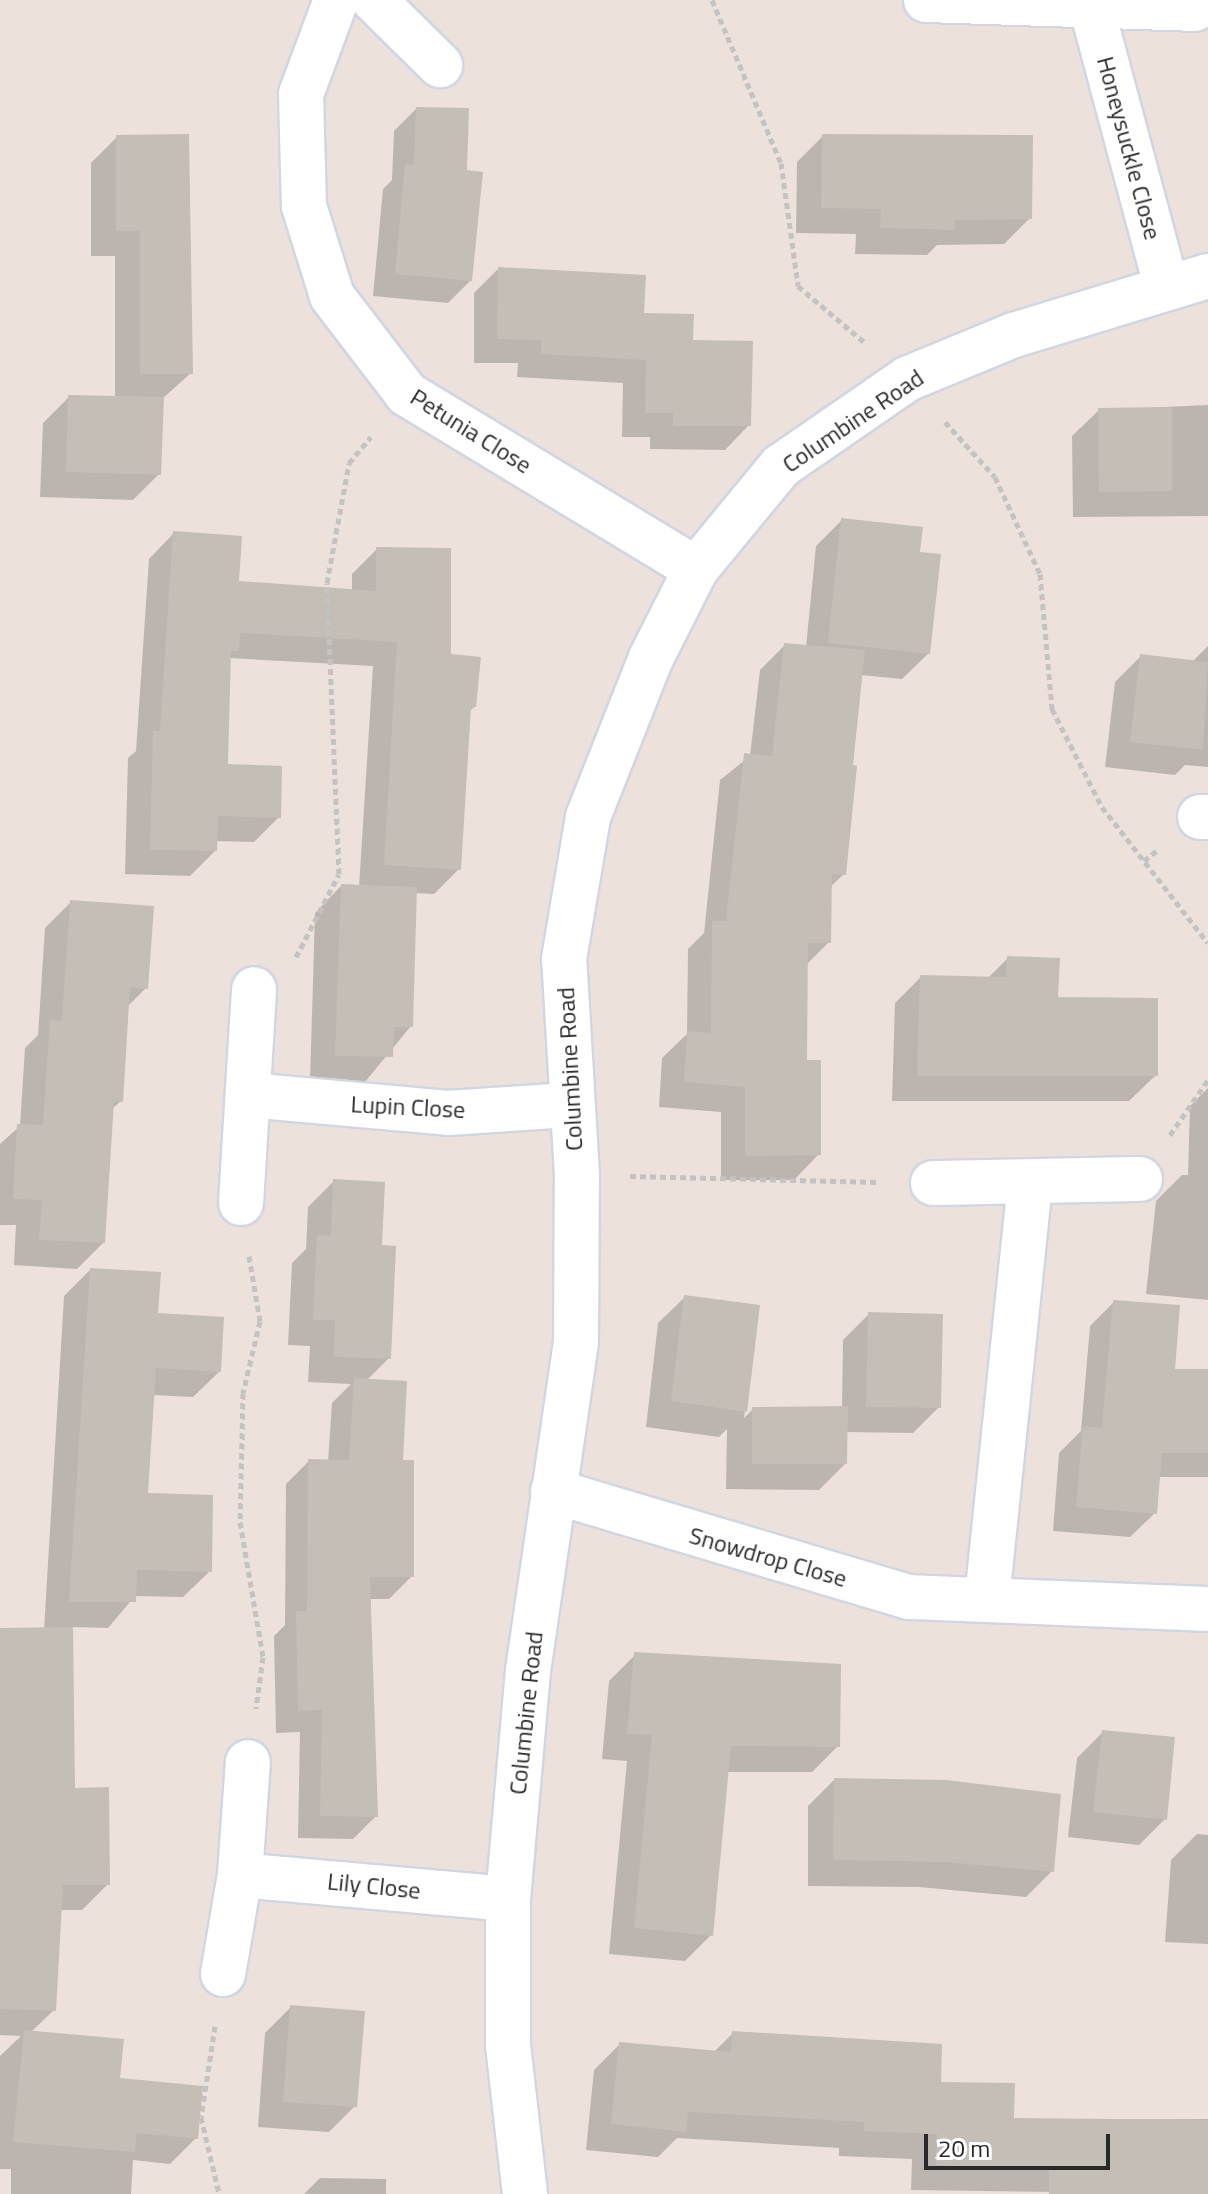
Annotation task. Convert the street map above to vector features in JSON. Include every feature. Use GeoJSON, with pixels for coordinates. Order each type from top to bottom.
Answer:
{"type":"FeatureCollection","features":[{"type":"Feature","properties":{"kind":"street","name":"Petunia Close"},"geometry":{"type":"LineString","coordinates":[[336,0],[301,94],[304,206],[332,296],[407,394],[696,569]]}},
{"type":"Feature","properties":{"kind":"street"},"geometry":{"type":"LineString","coordinates":[[374,0],[440,65]]}},
{"type":"Feature","properties":{"kind":"street"},"geometry":{"type":"LineString","coordinates":[[926,0],[1092,9],[1195,9]]}},
{"type":"Feature","properties":{"kind":"street","name":"Honeysuckle Close"},"geometry":{"type":"LineString","coordinates":[[1092,9],[1166,286]]}},
{"type":"Feature","properties":{"kind":"street","name":"Columbine Road"},"geometry":{"type":"LineString","coordinates":[[525,2194],[508,2044],[508,1899],[528,1671],[576,1342],[577,1175],[569,1105],[564,959],[588,817],[651,658],[696,569],[781,466],[907,379],[1014,335],[1166,286],[1208,276]]}},
{"type":"Feature","properties":{"kind":"street"},"geometry":{"type":"LineString","coordinates":[[241,1203],[254,989]]}},
{"type":"Feature","properties":{"kind":"street","name":"Lupin Close"},"geometry":{"type":"LineString","coordinates":[[248,1095],[448,1113],[569,1105]]}},
{"type":"Feature","properties":{"kind":"street"},"geometry":{"type":"LineString","coordinates":[[933,1183],[1030,1184],[1140,1179]]}},
{"type":"Feature","properties":{"kind":"street"},"geometry":{"type":"LineString","coordinates":[[987,1599],[1030,1184]]}},
{"type":"Feature","properties":{"kind":"street","name":"Snowdrop Close"},"geometry":{"type":"LineString","coordinates":[[553,1491],[909,1597],[1208,1609]]}},
{"type":"Feature","properties":{"kind":"street"},"geometry":{"type":"LineString","coordinates":[[223,1974],[240,1875],[248,1762]]}},
{"type":"Feature","properties":{"kind":"street","name":"Lily Close"},"geometry":{"type":"LineString","coordinates":[[240,1875],[508,1899]]}},
{"type":"Feature","properties":{"kind":"path"},"geometry":{"type":"LineString","coordinates":[[712,0],[781,163],[798,286],[907,379],[995,477],[1040,574],[1052,709],[1102,807],[1208,943]]}},
{"type":"Feature","properties":{"kind":"path"},"geometry":{"type":"LineString","coordinates":[[254,989],[303,952],[339,874],[327,583],[349,463],[407,394]]}},
{"type":"Feature","properties":{"kind":"path"},"geometry":{"type":"LineString","coordinates":[[1140,1179],[1208,1080]]}},
{"type":"Feature","properties":{"kind":"path"},"geometry":{"type":"LineString","coordinates":[[577,1175],[933,1183]]}},
{"type":"Feature","properties":{"kind":"path"},"geometry":{"type":"LineString","coordinates":[[241,1203],[260,1321],[243,1393],[240,1522],[263,1657],[248,1762]]}},
{"type":"Feature","properties":{"kind":"path"},"geometry":{"type":"LineString","coordinates":[[219,2194],[201,2117],[223,1974]]}},
{"type":"Feature","properties":{"kind":"building"},"geometry":{"type":"Polygon","coordinates":[[[416,107],[469,108],[467,170],[483,172],[472,281],[395,274],[405,164],[414,165],[416,107]]]}},
{"type":"Feature","properties":{"kind":"building"},"geometry":{"type":"Polygon","coordinates":[[[189,134],[193,374],[140,374],[140,231],[116,231],[116,135],[189,134]]]}},
{"type":"Feature","properties":{"kind":"building"},"geometry":{"type":"Polygon","coordinates":[[[822,134],[1033,135],[1032,219],[955,220],[955,230],[880,228],[881,209],[821,208],[822,134]]]}},
{"type":"Feature","properties":{"kind":"building"},"geometry":{"type":"Polygon","coordinates":[[[498,267],[646,275],[644,313],[694,314],[693,340],[753,341],[751,426],[673,426],[673,413],[645,413],[646,360],[541,354],[541,340],[497,339],[498,267]]]}},
{"type":"Feature","properties":{"kind":"building"},"geometry":{"type":"Polygon","coordinates":[[[68,395],[164,397],[161,475],[66,472],[68,395]]]}},
{"type":"Feature","properties":{"kind":"building"},"geometry":{"type":"Polygon","coordinates":[[[1172,407],[1172,491],[1099,492],[1098,408],[1172,407]]]}},
{"type":"Feature","properties":{"kind":"building"},"geometry":{"type":"Polygon","coordinates":[[[841,518],[923,527],[920,552],[941,554],[930,654],[828,643],[841,518]]]}},
{"type":"Feature","properties":{"kind":"building"},"geometry":{"type":"Polygon","coordinates":[[[173,531],[242,536],[239,581],[376,591],[376,547],[451,548],[451,654],[481,657],[476,707],[471,707],[461,870],[384,865],[397,642],[240,633],[239,651],[231,651],[228,764],[282,766],[281,818],[218,816],[217,851],[150,850],[153,731],[160,731],[173,531]]]}},
{"type":"Feature","properties":{"kind":"building"},"geometry":{"type":"Polygon","coordinates":[[[784,643],[865,650],[853,765],[857,766],[846,875],[832,874],[831,943],[808,943],[807,1060],[821,1060],[821,1155],[745,1156],[745,1087],[684,1082],[687,1031],[711,1033],[712,921],[726,921],[744,753],[772,756],[784,643]]]}},
{"type":"Feature","properties":{"kind":"building"},"geometry":{"type":"Polygon","coordinates":[[[1140,654],[1208,662],[1203,750],[1130,742],[1140,654]]]}},
{"type":"Feature","properties":{"kind":"building"},"geometry":{"type":"Polygon","coordinates":[[[341,884],[417,887],[413,1027],[394,1027],[393,1057],[335,1056],[341,884]]]}},
{"type":"Feature","properties":{"kind":"building"},"geometry":{"type":"Polygon","coordinates":[[[70,900],[154,906],[148,989],[130,987],[123,1102],[114,1101],[105,1243],[39,1240],[42,1200],[13,1199],[17,1124],[43,1125],[50,1020],[62,1021],[70,900]]]}},
{"type":"Feature","properties":{"kind":"building"},"geometry":{"type":"Polygon","coordinates":[[[1007,956],[1060,958],[1058,997],[1158,998],[1158,1076],[917,1076],[920,975],[1006,977],[1007,956]]]}},
{"type":"Feature","properties":{"kind":"building"},"geometry":{"type":"Polygon","coordinates":[[[333,1179],[385,1182],[382,1245],[396,1246],[391,1359],[334,1357],[335,1320],[313,1320],[317,1235],[331,1236],[333,1179]]]}},
{"type":"Feature","properties":{"kind":"building"},"geometry":{"type":"Polygon","coordinates":[[[90,1268],[161,1272],[158,1313],[224,1317],[221,1372],[156,1368],[148,1493],[213,1495],[212,1572],[137,1570],[136,1602],[69,1602],[90,1268]]]}},
{"type":"Feature","properties":{"kind":"building"},"geometry":{"type":"Polygon","coordinates":[[[684,1295],[760,1305],[747,1412],[671,1401],[684,1295]]]}},
{"type":"Feature","properties":{"kind":"building"},"geometry":{"type":"Polygon","coordinates":[[[1113,1300],[1180,1305],[1175,1369],[1208,1369],[1208,1453],[1162,1453],[1157,1514],[1076,1507],[1083,1426],[1102,1428],[1113,1300]]]}},
{"type":"Feature","properties":{"kind":"building"},"geometry":{"type":"Polygon","coordinates":[[[868,1312],[943,1314],[941,1408],[866,1407],[868,1312]]]}},
{"type":"Feature","properties":{"kind":"building"},"geometry":{"type":"Polygon","coordinates":[[[354,1378],[407,1381],[403,1460],[414,1460],[414,1577],[370,1577],[378,1817],[320,1816],[322,1710],[298,1711],[296,1611],[307,1611],[308,1459],[349,1460],[354,1378]]]}},
{"type":"Feature","properties":{"kind":"building"},"geometry":{"type":"Polygon","coordinates":[[[848,1406],[847,1464],[752,1464],[752,1407],[848,1406]]]}},
{"type":"Feature","properties":{"kind":"building"},"geometry":{"type":"Polygon","coordinates":[[[73,1627],[75,1788],[109,1787],[110,1885],[63,1885],[56,2011],[0,2009],[0,1628],[73,1627]]]}},
{"type":"Feature","properties":{"kind":"building"},"geometry":{"type":"Polygon","coordinates":[[[634,1652],[841,1664],[840,1747],[731,1746],[713,1936],[634,1928],[652,1735],[627,1734],[634,1652]]]}},
{"type":"Feature","properties":{"kind":"building"},"geometry":{"type":"Polygon","coordinates":[[[1102,1730],[1175,1737],[1167,1820],[1093,1812],[1102,1730]]]}},
{"type":"Feature","properties":{"kind":"building"},"geometry":{"type":"Polygon","coordinates":[[[834,1778],[946,1780],[1061,1794],[1054,1872],[946,1862],[833,1860],[834,1778]]]}},
{"type":"Feature","properties":{"kind":"building"},"geometry":{"type":"Polygon","coordinates":[[[290,2005],[365,2011],[357,2107],[283,2102],[290,2005]]]}},
{"type":"Feature","properties":{"kind":"building"},"geometry":{"type":"Polygon","coordinates":[[[24,2030],[124,2039],[120,2078],[203,2086],[198,2139],[137,2133],[135,2152],[13,2142],[24,2030]]]}},
{"type":"Feature","properties":{"kind":"building"},"geometry":{"type":"Polygon","coordinates":[[[732,2031],[942,2044],[941,2082],[1015,2083],[1014,2118],[1208,2120],[1208,2194],[1049,2194],[1049,2170],[936,2165],[937,2134],[864,2131],[864,2122],[688,2112],[686,2132],[611,2124],[619,2042],[731,2052],[732,2031]]]}}]}
